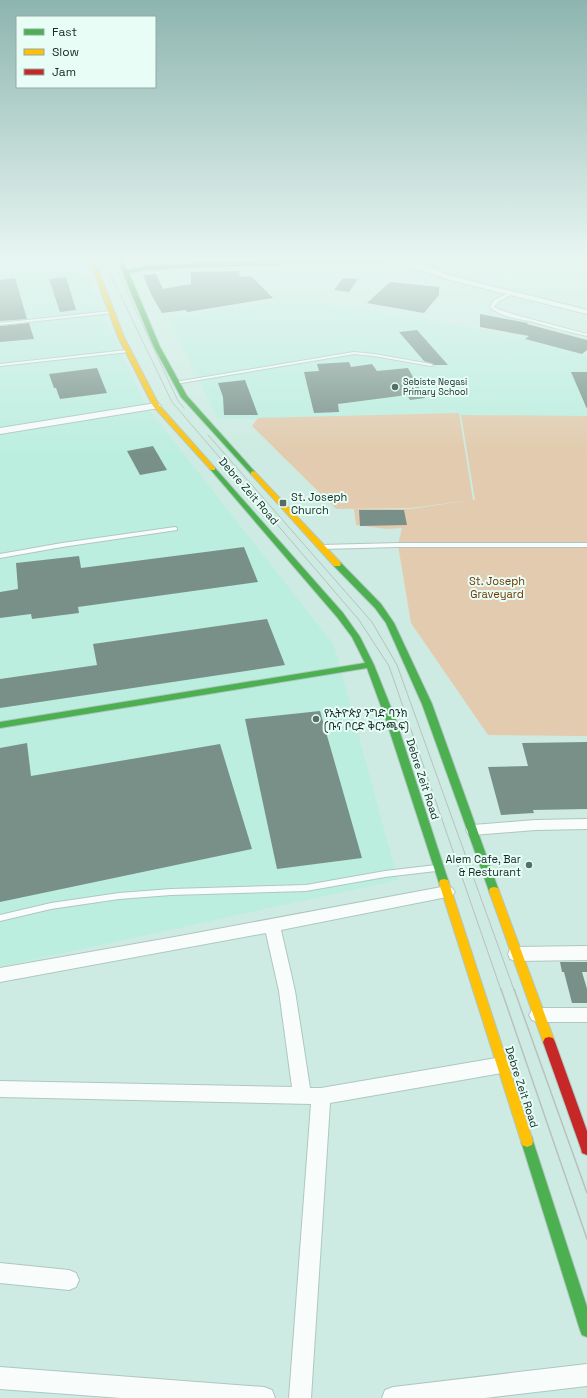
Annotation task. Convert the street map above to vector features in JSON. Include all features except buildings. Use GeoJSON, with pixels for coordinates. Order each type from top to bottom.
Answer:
{"type":"FeatureCollection","features":[{"type":"Feature","properties":{"kind":"main road","name":"Debre Zeit Road"},"geometry":{"type":"LineString","coordinates":[[116,324],[156,406],[234,491],[340,615],[356,637],[370,664],[391,720],[587,1330]]}},
{"type":"Feature","properties":{"kind":"main road","name":"Debre Zeit Road"},"geometry":{"type":"LineString","coordinates":[[146,324],[175,382],[184,397],[199,416],[320,547],[378,606],[390,623],[427,704],[587,1150]]}},
{"type":"Feature","properties":{"kind":"main road"},"geometry":{"type":"LineString","coordinates":[[0,725],[370,664]]}},
{"type":"Feature","properties":{"kind":"street"},"geometry":{"type":"LineString","coordinates":[[0,431],[156,406]]}},
{"type":"Feature","properties":{"kind":"street"},"geometry":{"type":"LineString","coordinates":[[473,830],[536,825],[587,824]]}},
{"type":"Feature","properties":{"kind":"street"},"geometry":{"type":"LineString","coordinates":[[0,975],[447,892]]}},
{"type":"Feature","properties":{"kind":"street"},"geometry":{"type":"LineString","coordinates":[[272,925],[311,1095],[300,1398]]}},
{"type":"Feature","properties":{"kind":"street"},"geometry":{"type":"LineString","coordinates":[[516,954],[587,953]]}},
{"type":"Feature","properties":{"kind":"street"},"geometry":{"type":"LineString","coordinates":[[538,1016],[587,1015]]}},
{"type":"Feature","properties":{"kind":"street"},"geometry":{"type":"LineString","coordinates":[[0,1089],[311,1095],[502,1064]]}},
{"type":"Feature","properties":{"kind":"street"},"geometry":{"type":"LineString","coordinates":[[0,1273],[69,1280]]}},
{"type":"Feature","properties":{"kind":"street"},"geometry":{"type":"LineString","coordinates":[[393,1398],[587,1375]]}},
{"type":"Feature","properties":{"kind":"street"},"geometry":{"type":"LineString","coordinates":[[0,1378],[264,1398]]}},
{"type":"Feature","properties":{"kind":"lane"},"geometry":{"type":"LineString","coordinates":[[546,324],[587,335]]}},
{"type":"Feature","properties":{"kind":"lane"},"geometry":{"type":"LineString","coordinates":[[0,365],[128,351]]}},
{"type":"Feature","properties":{"kind":"lane"},"geometry":{"type":"LineString","coordinates":[[175,382],[354,353],[431,365]]}},
{"type":"Feature","properties":{"kind":"lane"},"geometry":{"type":"LineString","coordinates":[[0,556],[62,545],[175,529]]}},
{"type":"Feature","properties":{"kind":"lane"},"geometry":{"type":"LineString","coordinates":[[320,547],[398,545],[587,545]]}},
{"type":"Feature","properties":{"kind":"lane"},"geometry":{"type":"LineString","coordinates":[[0,918],[51,906],[119,896],[171,892],[306,888],[385,874],[439,868]]}},
{"type":"Feature","properties":{"kind":"shaded area"},"geometry":{"type":"Polygon","coordinates":[[[0,324],[107,324],[146,406],[334,645],[398,880],[0,967],[0,324]]]}},
{"type":"Feature","properties":{"kind":"shaded area","name":"Sebiste Negasi Primary School"},"geometry":{"type":"Polygon","coordinates":[[[172,324],[453,324],[516,337],[587,356],[587,417],[218,419],[172,324]]]}},
{"type":"Feature","properties":{"kind":"green space","name":"St. Joseph Graveyard"},"geometry":{"type":"Polygon","coordinates":[[[459,413],[473,500],[475,500],[461,415],[587,416],[587,736],[488,735],[411,623],[398,545],[402,528],[387,529],[356,525],[354,509],[411,509],[471,500],[411,508],[336,509],[252,426],[258,418],[459,413]]]}},
{"type":"Feature","properties":{"kind":"tram line"},"geometry":{"type":"LineString","coordinates":[[134,324],[172,402],[359,620],[389,666],[501,990]]}},
{"type":"Feature","properties":{"kind":"tram line"},"geometry":{"type":"LineString","coordinates":[[142,324],[178,401],[184,408]]}},
{"type":"Feature","properties":{"kind":"tram line"},"geometry":{"type":"LineString","coordinates":[[208,435],[372,622],[397,665],[514,990]]}},
{"type":"Feature","properties":{"kind":"tram line"},"geometry":{"type":"LineString","coordinates":[[501,989],[587,1239]]}},
{"type":"Feature","properties":{"kind":"tram line"},"geometry":{"type":"LineString","coordinates":[[514,989],[587,1193]]}},
{"type":"Feature","properties":{"kind":"traffic: fast"},"geometry":{"type":"LineString","coordinates":[[147,324],[157,347],[184,397],[253,473]]}},
{"type":"Feature","properties":{"kind":"traffic: fast"},"geometry":{"type":"LineString","coordinates":[[213,469],[340,615],[356,637],[370,665],[391,720],[444,883]]}},
{"type":"Feature","properties":{"kind":"traffic: fast"},"geometry":{"type":"LineString","coordinates":[[337,564],[378,606],[390,623],[427,704],[494,891]]}},
{"type":"Feature","properties":{"kind":"traffic: fast"},"geometry":{"type":"LineString","coordinates":[[0,725],[370,665]]}},
{"type":"Feature","properties":{"kind":"traffic: fast"},"geometry":{"type":"LineString","coordinates":[[527,1141],[587,1330]]}},
{"type":"Feature","properties":{"kind":"traffic: slow"},"geometry":{"type":"LineString","coordinates":[[116,324],[156,406],[213,469]]}},
{"type":"Feature","properties":{"kind":"traffic: slow"},"geometry":{"type":"LineString","coordinates":[[253,473],[337,564]]}},
{"type":"Feature","properties":{"kind":"traffic: slow"},"geometry":{"type":"LineString","coordinates":[[444,883],[527,1141]]}},
{"type":"Feature","properties":{"kind":"traffic: slow"},"geometry":{"type":"LineString","coordinates":[[494,891],[549,1042]]}},
{"type":"Feature","properties":{"kind":"traffic: jam"},"geometry":{"type":"LineString","coordinates":[[549,1042],[587,1149]]}},
{"type":"Feature","properties":{"kind":"place","name":"Sebiste Negasi Primary School"},"geometry":{"type":"Point","coordinates":[395,387]}},
{"type":"Feature","properties":{"kind":"place","name":"St. Joseph Church"},"geometry":{"type":"Point","coordinates":[283,503]}},
{"type":"Feature","properties":{"kind":"place","name":"የኢትዮጵያ ንግድ ባንክ (ቡና ቦርድ ቅርንጫፍ)"},"geometry":{"type":"Point","coordinates":[316,719]}},
{"type":"Feature","properties":{"kind":"place","name":"Alem Cafe, Bar & Resturant"},"geometry":{"type":"Point","coordinates":[529,865]}}]}
